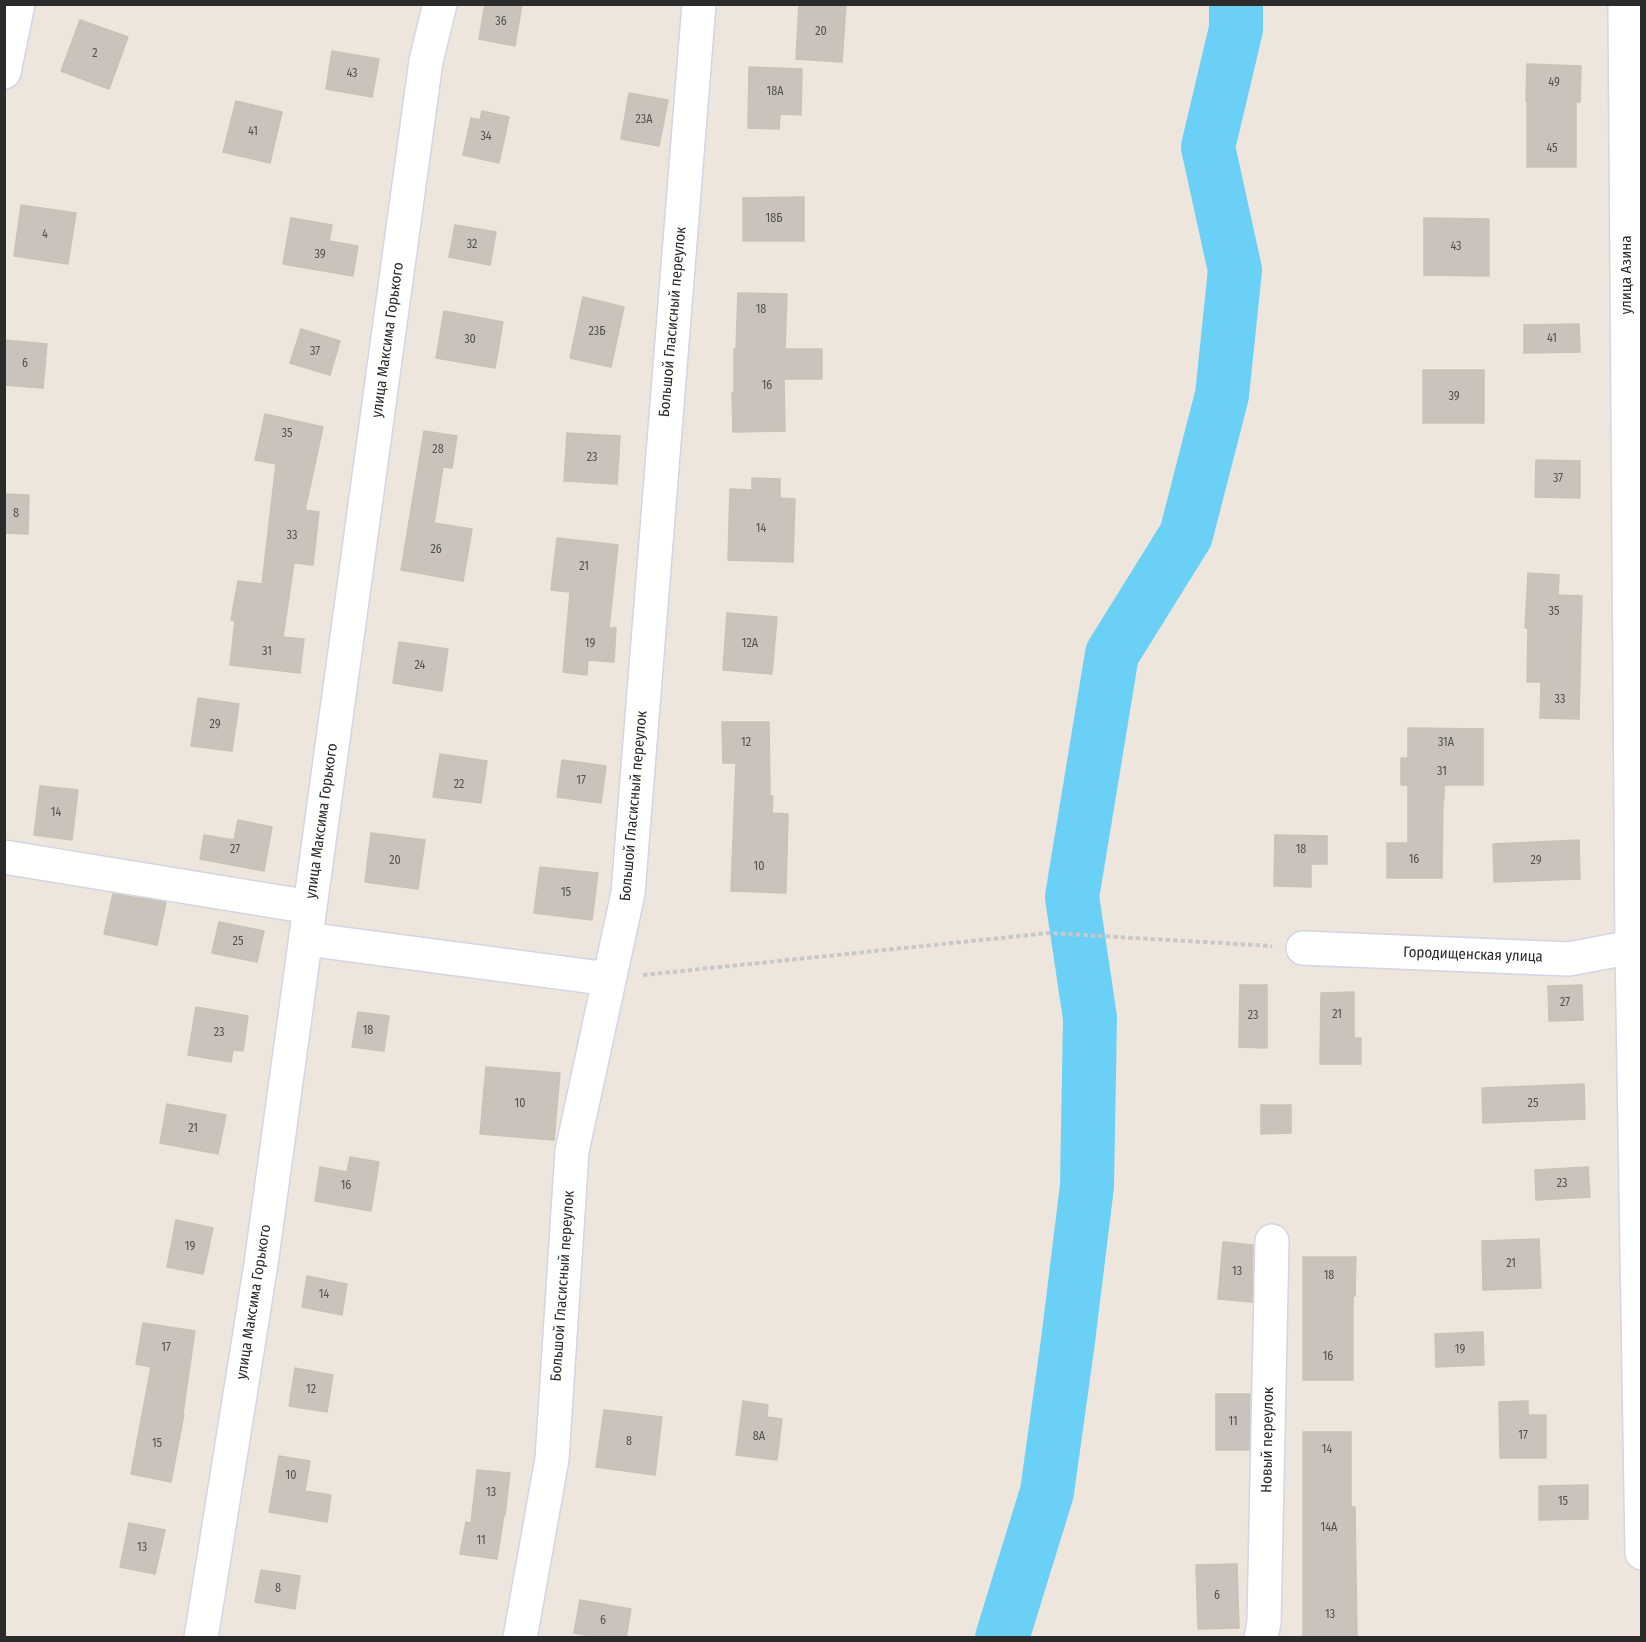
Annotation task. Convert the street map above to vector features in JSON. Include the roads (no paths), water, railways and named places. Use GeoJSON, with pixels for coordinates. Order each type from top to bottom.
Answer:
{"type":"FeatureCollection","features":[{"type":"Feature","properties":{"kind":"street"},"geometry":{"type":"LineString","coordinates":[[4,72],[18,4]]}},
{"type":"Feature","properties":{"kind":"street","name":"улица Максима Горького"},"geometry":{"type":"LineString","coordinates":[[201,1638],[261,1264],[426,61],[440,4]]}},
{"type":"Feature","properties":{"kind":"street","name":"Большой Гласисный переулок"},"geometry":{"type":"LineString","coordinates":[[520,1638],[552,1459],[572,1151],[628,893],[699,4]]}},
{"type":"Feature","properties":{"kind":"street","name":"улица Азина"},"geometry":{"type":"LineString","coordinates":[[1625,4],[1637,947],[1641,1553]]}},
{"type":"Feature","properties":{"kind":"street"},"geometry":{"type":"LineString","coordinates":[[4,857],[310,907]]}},
{"type":"Feature","properties":{"kind":"street"},"geometry":{"type":"LineString","coordinates":[[306,939],[609,979]]}},
{"type":"Feature","properties":{"kind":"street","name":"Городищенская улица"},"geometry":{"type":"LineString","coordinates":[[1303,948],[1569,959],[1637,947]]}},
{"type":"Feature","properties":{"kind":"street","name":"Новый переулок"},"geometry":{"type":"LineString","coordinates":[[1261,1638],[1264,1622],[1272,1241]]}},
{"type":"Feature","properties":{"kind":"waterway"},"geometry":{"type":"LineString","coordinates":[[1002,1638],[1047,1492],[1087,1186],[1090,1018],[1072,897],[1112,654],[1186,535],[1222,395],[1235,270],[1208,147],[1236,29],[1236,4]]}}]}
